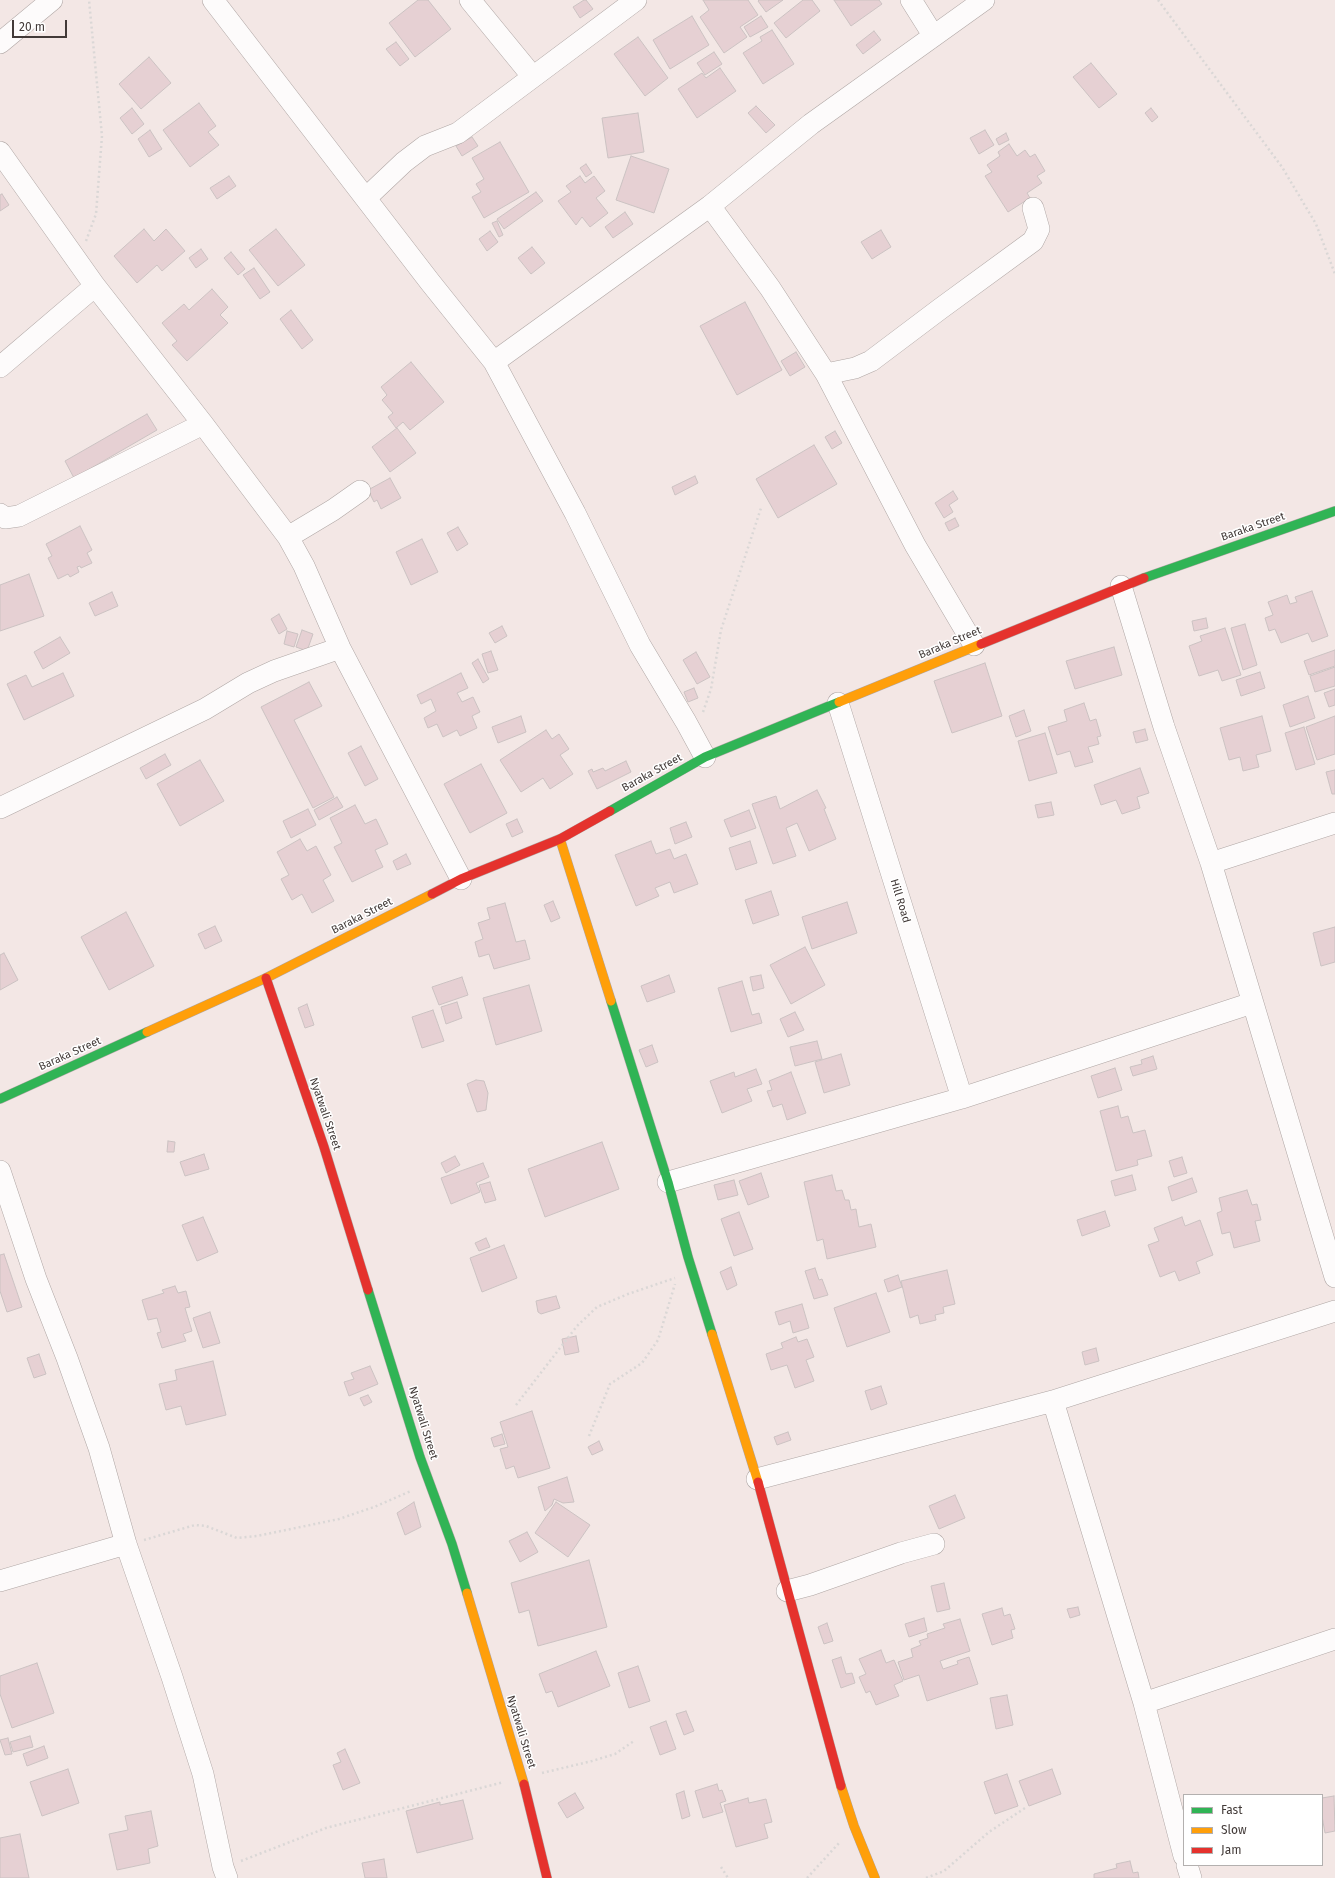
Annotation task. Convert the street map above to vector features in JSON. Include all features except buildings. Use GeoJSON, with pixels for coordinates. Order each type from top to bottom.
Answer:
{"type":"FeatureCollection","features":[{"type":"Feature","properties":{"kind":"street"},"geometry":{"type":"LineString","coordinates":[[0,43],[52,0]]}},
{"type":"Feature","properties":{"kind":"street"},"geometry":{"type":"LineString","coordinates":[[213,0],[494,362],[575,513],[640,645],[695,737],[705,757]]}},
{"type":"Feature","properties":{"kind":"street"},"geometry":{"type":"LineString","coordinates":[[470,0],[533,77]]}},
{"type":"Feature","properties":{"kind":"street"},"geometry":{"type":"LineString","coordinates":[[366,198],[404,162],[426,146],[458,132],[636,0]]}},
{"type":"Feature","properties":{"kind":"street"},"geometry":{"type":"LineString","coordinates":[[911,0],[933,35]]}},
{"type":"Feature","properties":{"kind":"street"},"geometry":{"type":"LineString","coordinates":[[494,362],[710,206],[811,124],[933,35],[984,0]]}},
{"type":"Feature","properties":{"kind":"street"},"geometry":{"type":"LineString","coordinates":[[0,152],[95,286],[203,424],[288,537],[304,566],[340,648],[461,879]]}},
{"type":"Feature","properties":{"kind":"street"},"geometry":{"type":"LineString","coordinates":[[710,206],[770,288],[826,374],[915,545],[974,645]]}},
{"type":"Feature","properties":{"kind":"street"},"geometry":{"type":"LineString","coordinates":[[826,374],[855,368],[871,360],[1033,242],[1039,229],[1032,208]]}},
{"type":"Feature","properties":{"kind":"street"},"geometry":{"type":"LineString","coordinates":[[0,367],[95,286]]}},
{"type":"Feature","properties":{"kind":"street"},"geometry":{"type":"LineString","coordinates":[[0,514],[5,518],[19,516],[203,424]]}},
{"type":"Feature","properties":{"kind":"street"},"geometry":{"type":"LineString","coordinates":[[288,537],[333,510],[360,491]]}},
{"type":"Feature","properties":{"kind":"street","name":"Baraka Street"},"geometry":{"type":"LineString","coordinates":[[0,1099],[266,978],[461,879],[560,839],[705,757],[838,703],[974,645],[1121,586],[1335,511]]}},
{"type":"Feature","properties":{"kind":"street"},"geometry":{"type":"LineString","coordinates":[[1121,586],[1164,727],[1211,863],[1335,1277]]}},
{"type":"Feature","properties":{"kind":"street"},"geometry":{"type":"LineString","coordinates":[[0,808],[205,709],[248,683],[274,671],[340,648]]}},
{"type":"Feature","properties":{"kind":"street","name":"Hill Road"},"geometry":{"type":"LineString","coordinates":[[838,703],[962,1098]]}},
{"type":"Feature","properties":{"kind":"street"},"geometry":{"type":"LineString","coordinates":[[1211,863],[1335,823]]}},
{"type":"Feature","properties":{"kind":"street"},"geometry":{"type":"LineString","coordinates":[[560,839],[668,1182],[691,1265],[757,1479],[787,1591],[854,1826],[875,1878]]}},
{"type":"Feature","properties":{"kind":"street","name":"Nyatwali Street"},"geometry":{"type":"LineString","coordinates":[[266,978],[324,1147],[430,1482],[452,1544],[522,1777],[547,1878]]}},
{"type":"Feature","properties":{"kind":"street"},"geometry":{"type":"LineString","coordinates":[[668,1182],[962,1098],[1252,1003]]}},
{"type":"Feature","properties":{"kind":"street"},"geometry":{"type":"LineString","coordinates":[[0,1171],[36,1279],[68,1358],[99,1448],[126,1544],[172,1677],[203,1774],[225,1872]]}},
{"type":"Feature","properties":{"kind":"street"},"geometry":{"type":"LineString","coordinates":[[757,1479],[1053,1401],[1335,1311]]}},
{"type":"Feature","properties":{"kind":"street"},"geometry":{"type":"LineString","coordinates":[[1053,1401],[1144,1703],[1183,1852]]}},
{"type":"Feature","properties":{"kind":"street"},"geometry":{"type":"LineString","coordinates":[[0,1581],[126,1544]]}},
{"type":"Feature","properties":{"kind":"street"},"geometry":{"type":"LineString","coordinates":[[787,1591],[810,1585],[901,1553],[934,1544]]}},
{"type":"Feature","properties":{"kind":"street"},"geometry":{"type":"LineString","coordinates":[[1144,1703],[1335,1639]]}},
{"type":"Feature","properties":{"kind":"street"},"geometry":{"type":"LineString","coordinates":[[1187,1866],[1191,1878]]}},
{"type":"Feature","properties":{"kind":"path"},"geometry":{"type":"LineString","coordinates":[[78,262],[96,214],[102,136],[89,0]]}},
{"type":"Feature","properties":{"kind":"path"},"geometry":{"type":"LineString","coordinates":[[1158,0],[1282,167],[1316,224],[1335,274]]}},
{"type":"Feature","properties":{"kind":"path"},"geometry":{"type":"LineString","coordinates":[[695,737],[711,689],[721,630],[761,508]]}},
{"type":"Feature","properties":{"kind":"path"},"geometry":{"type":"LineString","coordinates":[[516,1405],[577,1326],[597,1306],[677,1278],[658,1340],[642,1363],[610,1384],[589,1436]]}},
{"type":"Feature","properties":{"kind":"path"},"geometry":{"type":"LineString","coordinates":[[126,1544],[195,1525],[206,1526],[237,1538],[265,1535],[339,1520],[374,1507],[430,1482]]}},
{"type":"Feature","properties":{"kind":"path"},"geometry":{"type":"LineString","coordinates":[[225,1872],[326,1828],[522,1777],[592,1762],[615,1754],[634,1741]]}},
{"type":"Feature","properties":{"kind":"path"},"geometry":{"type":"LineString","coordinates":[[926,1878],[944,1871],[989,1832],[1025,1808]]}},
{"type":"Feature","properties":{"kind":"path"},"geometry":{"type":"LineString","coordinates":[[807,1878],[854,1826]]}},
{"type":"Feature","properties":{"kind":"path"},"geometry":{"type":"LineString","coordinates":[[721,1867],[728,1878]]}},
{"type":"Feature","properties":{"kind":"traffic: fast"},"geometry":{"type":"LineString","coordinates":[[1144,578],[1335,511]]}},
{"type":"Feature","properties":{"kind":"traffic: fast"},"geometry":{"type":"LineString","coordinates":[[610,811],[705,757],[839,702]]}},
{"type":"Feature","properties":{"kind":"traffic: fast"},"geometry":{"type":"LineString","coordinates":[[611,1001],[668,1182],[688,1257],[712,1334]]}},
{"type":"Feature","properties":{"kind":"traffic: fast"},"geometry":{"type":"LineString","coordinates":[[0,1099],[147,1032]]}},
{"type":"Feature","properties":{"kind":"traffic: fast"},"geometry":{"type":"LineString","coordinates":[[368,1290],[420,1457],[452,1544],[467,1593]]}},
{"type":"Feature","properties":{"kind":"traffic: slow"},"geometry":{"type":"LineString","coordinates":[[839,702],[981,644]]}},
{"type":"Feature","properties":{"kind":"traffic: slow"},"geometry":{"type":"LineString","coordinates":[[560,839],[611,1001]]}},
{"type":"Feature","properties":{"kind":"traffic: slow"},"geometry":{"type":"LineString","coordinates":[[147,1032],[266,978],[432,894]]}},
{"type":"Feature","properties":{"kind":"traffic: slow"},"geometry":{"type":"LineString","coordinates":[[712,1334],[758,1482]]}},
{"type":"Feature","properties":{"kind":"traffic: slow"},"geometry":{"type":"LineString","coordinates":[[467,1593],[524,1784]]}},
{"type":"Feature","properties":{"kind":"traffic: slow"},"geometry":{"type":"LineString","coordinates":[[841,1786],[854,1826],[875,1878]]}},
{"type":"Feature","properties":{"kind":"traffic: jam"},"geometry":{"type":"LineString","coordinates":[[981,644],[1144,578]]}},
{"type":"Feature","properties":{"kind":"traffic: jam"},"geometry":{"type":"LineString","coordinates":[[432,894],[461,879],[560,839],[610,811]]}},
{"type":"Feature","properties":{"kind":"traffic: jam"},"geometry":{"type":"LineString","coordinates":[[266,978],[324,1147],[368,1290]]}},
{"type":"Feature","properties":{"kind":"traffic: jam"},"geometry":{"type":"LineString","coordinates":[[758,1482],[841,1786]]}},
{"type":"Feature","properties":{"kind":"traffic: jam"},"geometry":{"type":"LineString","coordinates":[[524,1784],[547,1878]]}}]}
